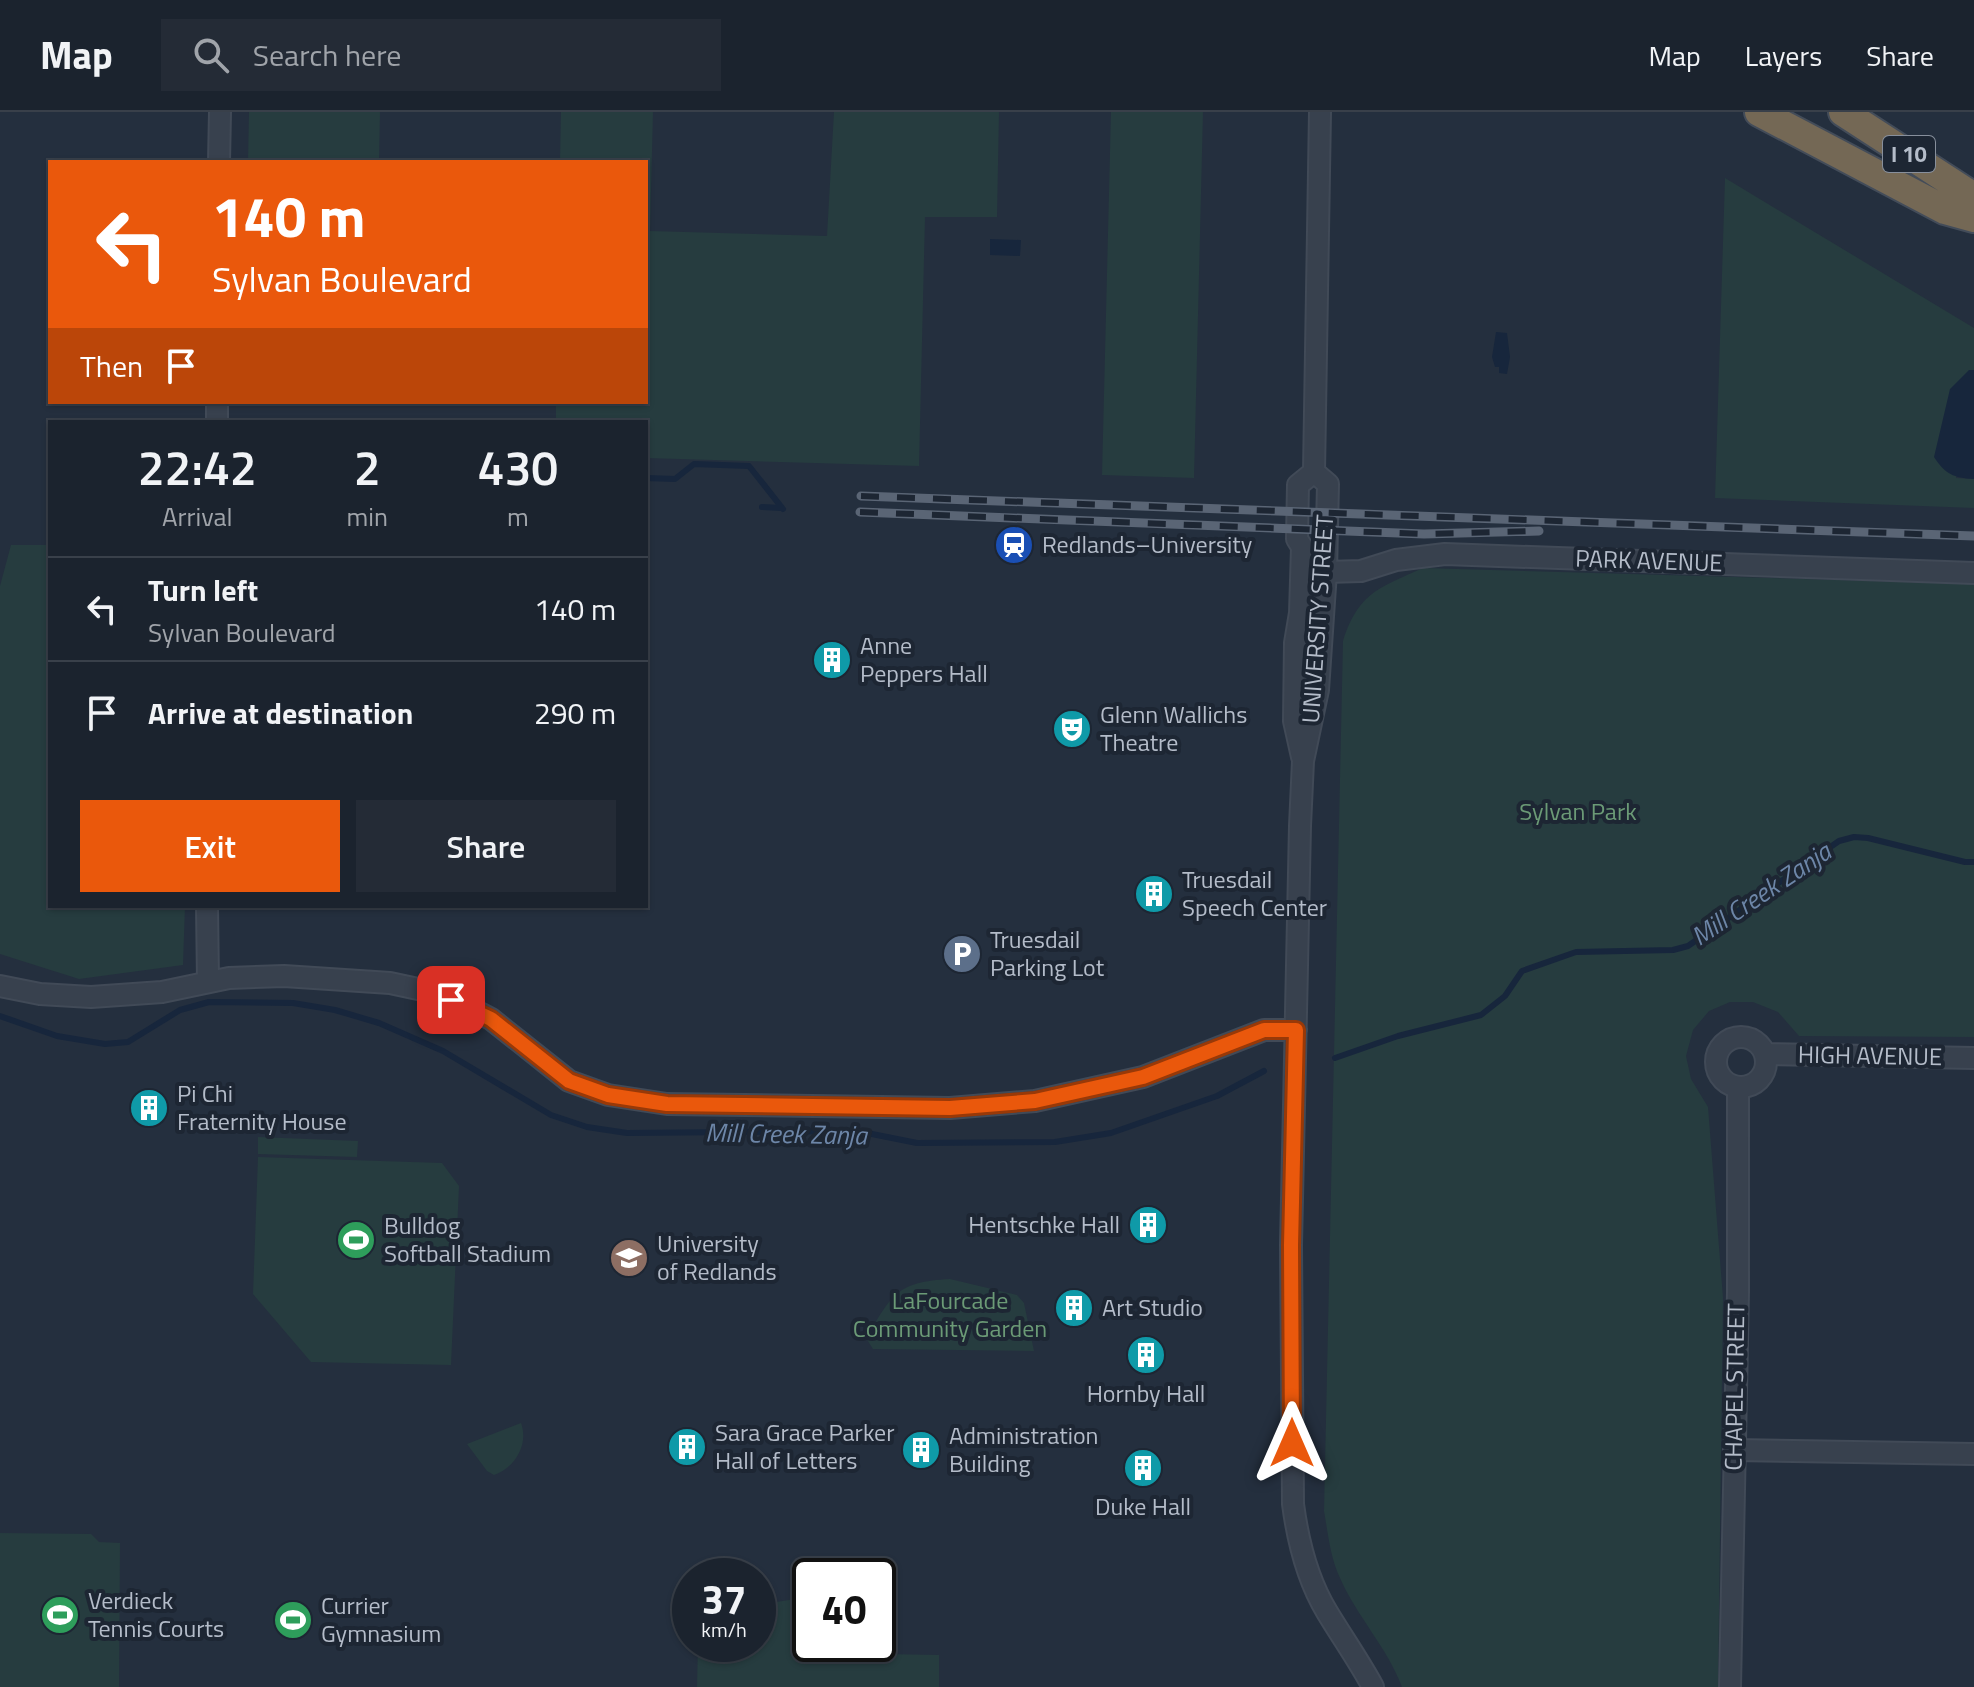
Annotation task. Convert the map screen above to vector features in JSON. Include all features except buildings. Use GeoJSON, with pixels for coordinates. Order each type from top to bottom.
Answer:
{"type":"FeatureCollection","features":[{"type":"Feature","properties":{"kind":"highway"},"geometry":{"type":"LineString","coordinates":[[1759,112],[1945,210],[1974,218]]}},
{"type":"Feature","properties":{"kind":"highway","name":"I 10"},"geometry":{"type":"LineString","coordinates":[[1843,112],[1974,197]]}},
{"type":"Feature","properties":{"kind":"street"},"geometry":{"type":"LineString","coordinates":[[219,160],[220,112]]}},
{"type":"Feature","properties":{"kind":"street","name":"UNIVERSITY STREET"},"geometry":{"type":"LineString","coordinates":[[1303,761],[1294,721],[1295,643],[1300,613],[1302,560],[1302,547],[1297,539],[1298,485],[1314,472],[1320,112]]}},
{"type":"Feature","properties":{"kind":"street","name":"UNIVERSITY STREET"},"geometry":{"type":"LineString","coordinates":[[1303,761],[1318,690],[1326,572],[1328,484],[1314,472]]}},
{"type":"Feature","properties":{"kind":"street","name":"PARK AVENUE"},"geometry":{"type":"LineString","coordinates":[[1326,572],[1361,571],[1396,560],[1445,554],[1974,573]]}},
{"type":"Feature","properties":{"kind":"street"},"geometry":{"type":"LineString","coordinates":[[1303,761],[1291,1245],[1293,1504],[1308,1573],[1325,1609],[1373,1687]]}},
{"type":"Feature","properties":{"kind":"street"},"geometry":{"type":"LineString","coordinates":[[207,908],[208,981]]}},
{"type":"Feature","properties":{"kind":"street"},"geometry":{"type":"LineString","coordinates":[[0,986],[40,994],[91,997],[162,992],[229,978],[284,976],[390,983],[432,992],[491,1019],[569,1081],[608,1095],[667,1104],[950,1108],[1035,1101],[1143,1077],[1264,1030],[1296,1030]]}},
{"type":"Feature","properties":{"kind":"street"},"geometry":{"type":"LineString","coordinates":[[1740,1037],[1755,1042],[1765,1054],[1764,1071],[1760,1078],[1754,1084],[1738,1087],[1719,1073],[1717,1057],[1725,1043],[1740,1037]]}},
{"type":"Feature","properties":{"kind":"street","name":"HIGH AVENUE"},"geometry":{"type":"LineString","coordinates":[[1765,1054],[1974,1058]]}},
{"type":"Feature","properties":{"kind":"street","name":"CHAPEL STREET"},"geometry":{"type":"LineString","coordinates":[[1730,1687],[1738,1087]]}},
{"type":"Feature","properties":{"kind":"street"},"geometry":{"type":"LineString","coordinates":[[1734,1450],[1974,1454]]}},
{"type":"Feature","properties":{"kind":"green space"},"geometry":{"type":"Polygon","coordinates":[[[249,112],[380,112],[379,160],[248,160],[249,112]]]}},
{"type":"Feature","properties":{"kind":"green space"},"geometry":{"type":"Polygon","coordinates":[[[561,112],[653,112],[650,231],[827,236],[834,112],[999,112],[997,217],[925,217],[919,466],[648,458],[648,420],[556,420],[556,404],[648,404],[648,160],[560,160],[561,112]]]}},
{"type":"Feature","properties":{"kind":"green space"},"geometry":{"type":"Polygon","coordinates":[[[1111,112],[1203,112],[1194,478],[1102,475],[1111,112]]]}},
{"type":"Feature","properties":{"kind":"green space"},"geometry":{"type":"Polygon","coordinates":[[[1725,178],[1974,328],[1974,370],[1969,370],[1956,478],[1974,479],[1974,508],[1715,498],[1725,178]]]}},
{"type":"Feature","properties":{"kind":"green space"},"geometry":{"type":"Polygon","coordinates":[[[11,545],[48,545],[48,908],[185,908],[183,965],[79,979],[0,954],[0,586],[11,545]]]}},
{"type":"Feature","properties":{"kind":"green space","name":"Sylvan Park"},"geometry":{"type":"Polygon","coordinates":[[[1423,568],[1974,584],[1974,1037],[1799,1036],[1778,1012],[1753,1002],[1730,1002],[1709,1011],[1693,1030],[1686,1056],[1691,1079],[1708,1107],[1723,1298],[1718,1687],[1402,1687],[1347,1592],[1332,1553],[1324,1511],[1343,641],[1356,612],[1372,594],[1423,568]]]}},
{"type":"Feature","properties":{"kind":"green space"},"geometry":{"type":"Polygon","coordinates":[[[258,1137],[358,1141],[357,1157],[258,1154],[258,1137]]]}},
{"type":"Feature","properties":{"kind":"green space","name":"Bulldog Softball Stadium"},"geometry":{"type":"Polygon","coordinates":[[[258,1157],[442,1163],[459,1186],[451,1365],[311,1362],[253,1294],[258,1157]]]}},
{"type":"Feature","properties":{"kind":"green space","name":"LaFourcade Community Garden"},"geometry":{"type":"Polygon","coordinates":[[[950,1279],[1017,1295],[1024,1303],[1034,1351],[873,1349],[866,1338],[898,1293],[918,1283],[950,1279]]]}},
{"type":"Feature","properties":{"kind":"green space"},"geometry":{"type":"Polygon","coordinates":[[[521,1423],[522,1447],[514,1461],[494,1475],[487,1471],[467,1444],[521,1423]]]}},
{"type":"Feature","properties":{"kind":"green space","name":"Verdieck Tennis Courts"},"geometry":{"type":"Polygon","coordinates":[[[0,1533],[91,1534],[99,1542],[120,1543],[119,1687],[0,1687],[0,1533]]]}},
{"type":"Feature","properties":{"kind":"green space"},"geometry":{"type":"Polygon","coordinates":[[[792,1600],[792,1662],[896,1662],[896,1654],[939,1655],[939,1687],[697,1687],[698,1662],[776,1662],[776,1602],[792,1600]]]}},
{"type":"Feature","properties":{"kind":"water"},"geometry":{"type":"Polygon","coordinates":[[[990,239],[1021,240],[1020,256],[990,255],[990,239]]]}},
{"type":"Feature","properties":{"kind":"water"},"geometry":{"type":"Polygon","coordinates":[[[1496,332],[1507,333],[1510,357],[1507,374],[1499,373],[1499,367],[1495,367],[1492,357],[1496,332]]]}},
{"type":"Feature","properties":{"kind":"water"},"geometry":{"type":"Polygon","coordinates":[[[1969,370],[1974,370],[1974,479],[1951,474],[1934,457],[1950,389],[1969,370]]]}},
{"type":"Feature","properties":{"kind":"waterway"},"geometry":{"type":"LineString","coordinates":[[648,478],[675,479],[694,464],[749,466],[783,509]]}},
{"type":"Feature","properties":{"kind":"waterway"},"geometry":{"type":"LineString","coordinates":[[762,507],[781,508]]}},
{"type":"Feature","properties":{"kind":"waterway","name":"Mill Creek Zanja"},"geometry":{"type":"LineString","coordinates":[[1335,1058],[1398,1036],[1481,1015],[1505,996],[1522,971],[1576,952],[1673,950],[1688,946],[1839,841],[1854,837],[1868,838],[1974,862]]}},
{"type":"Feature","properties":{"kind":"waterway","name":"Mill Creek Zanja"},"geometry":{"type":"LineString","coordinates":[[0,1016],[57,1036],[105,1044],[128,1042],[180,1010],[209,1002],[293,1003],[335,1010],[379,1023],[443,1051],[551,1115],[587,1127],[627,1133],[857,1131],[917,1143],[1055,1142],[1111,1133],[1217,1096],[1264,1071]]}},
{"type":"Feature","properties":{"kind":"railway"},"geometry":{"type":"LineString","coordinates":[[861,496],[1974,536]]}},
{"type":"Feature","properties":{"kind":"railway"},"geometry":{"type":"LineString","coordinates":[[860,512],[1424,534],[1539,531]]}},
{"type":"Feature","properties":{"kind":"place","name":"Redlands–University"},"geometry":{"type":"Point","coordinates":[1014,545]}},
{"type":"Feature","properties":{"kind":"place","name":"Anne Peppers Hall"},"geometry":{"type":"Point","coordinates":[832,660]}},
{"type":"Feature","properties":{"kind":"place","name":"Glenn Wallichs Theatre"},"geometry":{"type":"Point","coordinates":[1072,729]}},
{"type":"Feature","properties":{"kind":"place","name":"Truesdail Speech Center"},"geometry":{"type":"Point","coordinates":[1154,894]}},
{"type":"Feature","properties":{"kind":"place","name":"Truesdail Parking Lot"},"geometry":{"type":"Point","coordinates":[962,954]}},
{"type":"Feature","properties":{"kind":"place","name":"Pi Chi Fraternity House"},"geometry":{"type":"Point","coordinates":[149,1108]}},
{"type":"Feature","properties":{"kind":"place","name":"Hentschke Hall"},"geometry":{"type":"Point","coordinates":[1148,1225]}},
{"type":"Feature","properties":{"kind":"place","name":"Bulldog Softball Stadium"},"geometry":{"type":"Point","coordinates":[356,1240]}},
{"type":"Feature","properties":{"kind":"place","name":"University of Redlands"},"geometry":{"type":"Point","coordinates":[629,1258]}},
{"type":"Feature","properties":{"kind":"place","name":"Art Studio"},"geometry":{"type":"Point","coordinates":[1074,1308]}},
{"type":"Feature","properties":{"kind":"place","name":"Hornby Hall"},"geometry":{"type":"Point","coordinates":[1146,1355]}},
{"type":"Feature","properties":{"kind":"place","name":"Sara Grace Parker Hall of Letters"},"geometry":{"type":"Point","coordinates":[687,1447]}},
{"type":"Feature","properties":{"kind":"place","name":"Administration Building"},"geometry":{"type":"Point","coordinates":[921,1450]}},
{"type":"Feature","properties":{"kind":"place","name":"Duke Hall"},"geometry":{"type":"Point","coordinates":[1143,1468]}},
{"type":"Feature","properties":{"kind":"place","name":"Verdieck Tennis Courts"},"geometry":{"type":"Point","coordinates":[60,1615]}},
{"type":"Feature","properties":{"kind":"place","name":"Currier Gymnasium"},"geometry":{"type":"Point","coordinates":[293,1620]}},
{"type":"Feature","properties":{"kind":"route"},"geometry":{"type":"LineString","coordinates":[[451,1000],[491,1019],[569,1081],[608,1095],[667,1104],[950,1108],[1035,1101],[1143,1077],[1264,1030],[1296,1030],[1291,1245],[1292,1443]]}}]}
